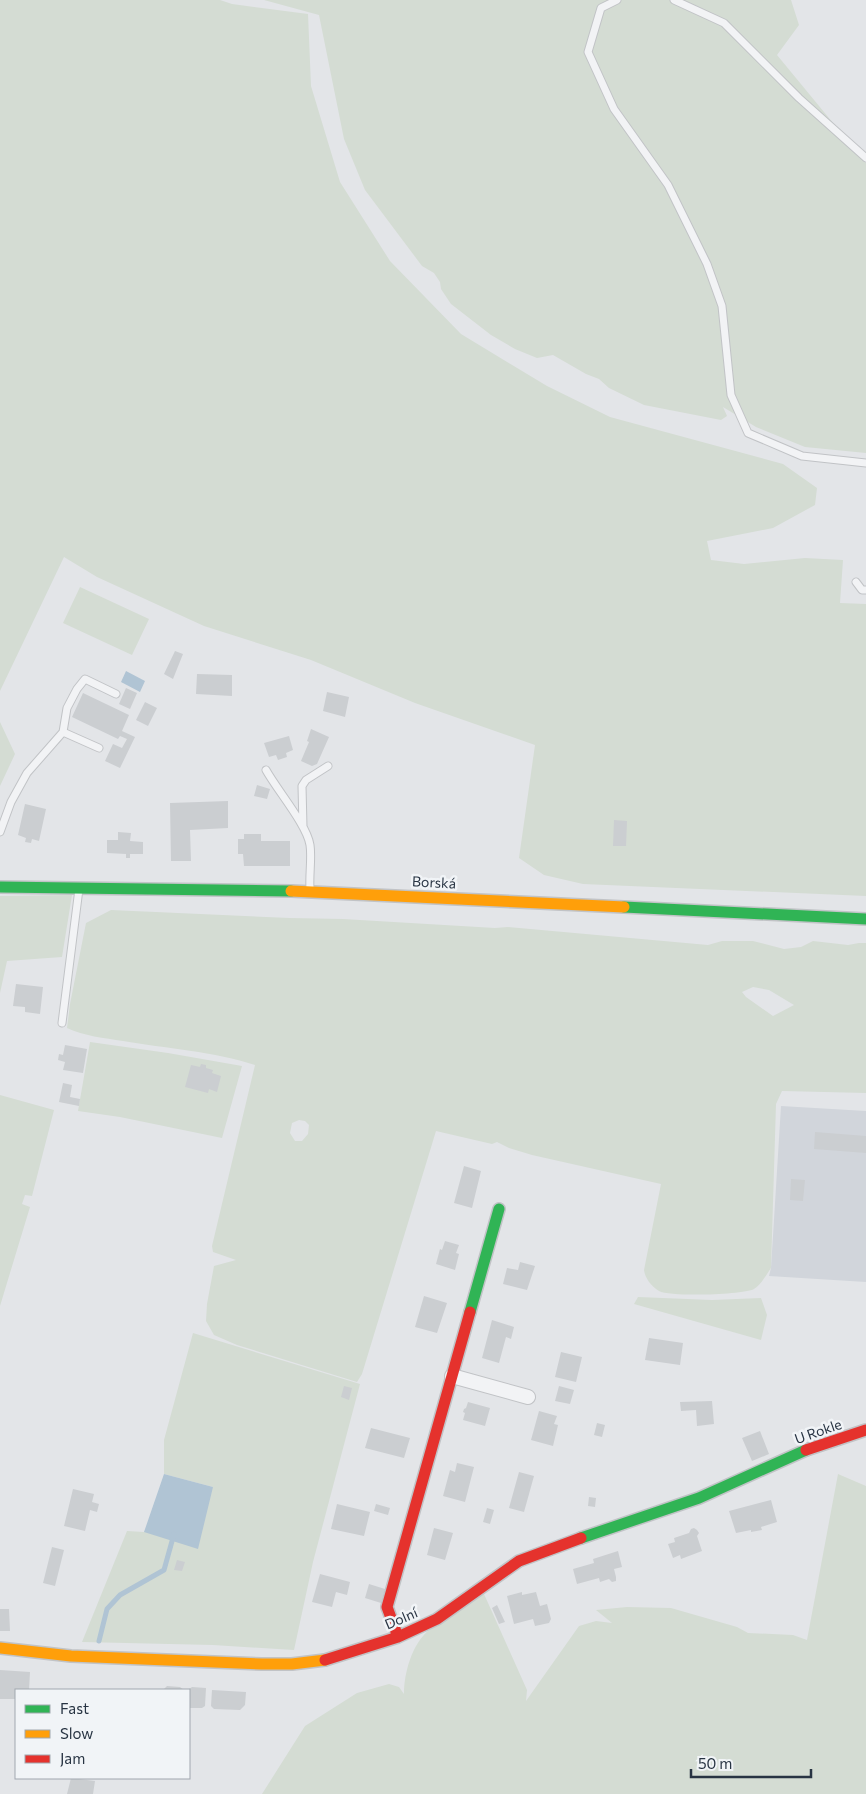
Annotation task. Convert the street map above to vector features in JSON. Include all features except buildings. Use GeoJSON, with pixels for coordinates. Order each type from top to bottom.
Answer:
{"type":"FeatureCollection","features":[{"type":"Feature","properties":{"kind":"street","name":"Borská"},"geometry":{"type":"LineString","coordinates":[[0,887],[310,891],[866,918]]}},
{"type":"Feature","properties":{"kind":"street"},"geometry":{"type":"LineString","coordinates":[[398,1637],[387,1607],[499,1209]]}},
{"type":"Feature","properties":{"kind":"street"},"geometry":{"type":"LineString","coordinates":[[452,1376],[528,1397]]}},
{"type":"Feature","properties":{"kind":"street","name":"U Rokle"},"geometry":{"type":"LineString","coordinates":[[780,1461],[808,1449],[866,1430]]}},
{"type":"Feature","properties":{"kind":"street","name":"Dolní"},"geometry":{"type":"LineString","coordinates":[[0,1648],[71,1656],[252,1664],[318,1662],[398,1637],[436,1619],[518,1561],[607,1528],[655,1514],[699,1498],[780,1461]]}},
{"type":"Feature","properties":{"kind":"lane"},"geometry":{"type":"LineString","coordinates":[[617,0],[601,8],[588,52],[614,109],[668,185],[707,264],[722,306],[731,395],[748,433],[802,456],[866,463]]}},
{"type":"Feature","properties":{"kind":"lane"},"geometry":{"type":"LineString","coordinates":[[674,0],[724,22],[799,98],[866,158]]}},
{"type":"Feature","properties":{"kind":"lane"},"geometry":{"type":"LineString","coordinates":[[856,582],[862,590],[866,590]]}},
{"type":"Feature","properties":{"kind":"lane"},"geometry":{"type":"LineString","coordinates":[[0,832],[11,802],[27,773],[63,732],[67,708],[84,680],[116,694]]}},
{"type":"Feature","properties":{"kind":"lane"},"geometry":{"type":"LineString","coordinates":[[63,732],[98,748]]}},
{"type":"Feature","properties":{"kind":"lane"},"geometry":{"type":"LineString","coordinates":[[303,828],[302,786],[306,780],[328,766]]}},
{"type":"Feature","properties":{"kind":"lane"},"geometry":{"type":"LineString","coordinates":[[266,770],[303,828],[310,844],[310,891]]}},
{"type":"Feature","properties":{"kind":"lane"},"geometry":{"type":"LineString","coordinates":[[62,1023],[79,887]]}},
{"type":"Feature","properties":{"kind":"shaded area"},"geometry":{"type":"Polygon","coordinates":[[[0,0],[220,0],[232,4],[308,14],[311,86],[340,182],[390,261],[461,334],[547,386],[610,417],[783,464],[817,488],[815,505],[773,528],[707,541],[711,560],[744,564],[805,558],[843,560],[840,603],[866,604],[866,896],[583,884],[544,875],[519,858],[535,745],[415,703],[311,660],[204,626],[97,577],[64,557],[0,691],[0,0]]]}},
{"type":"Feature","properties":{"kind":"shaded area"},"geometry":{"type":"Polygon","coordinates":[[[264,0],[791,0],[799,25],[777,55],[866,163],[866,453],[805,447],[756,427],[723,407],[727,416],[721,420],[644,405],[609,388],[599,379],[586,374],[553,355],[537,358],[515,349],[491,335],[451,304],[441,289],[440,282],[434,273],[422,266],[365,190],[344,139],[319,15],[264,0]]]}},
{"type":"Feature","properties":{"kind":"shaded area"},"geometry":{"type":"Polygon","coordinates":[[[80,587],[149,619],[132,655],[63,623],[80,587]]]}},
{"type":"Feature","properties":{"kind":"shaded area"},"geometry":{"type":"Polygon","coordinates":[[[0,722],[15,754],[0,786],[0,722]]]}},
{"type":"Feature","properties":{"kind":"shaded area"},"geometry":{"type":"Polygon","coordinates":[[[72,895],[62,957],[7,961],[0,993],[0,896],[72,895]]]}},
{"type":"Feature","properties":{"kind":"shaded area"},"geometry":{"type":"Polygon","coordinates":[[[111,910],[343,919],[495,928],[508,927],[708,945],[722,941],[753,941],[784,949],[801,947],[813,941],[848,945],[866,943],[866,1093],[782,1091],[776,1104],[771,1268],[757,1287],[736,1293],[691,1295],[666,1293],[659,1291],[649,1282],[644,1270],[661,1184],[532,1155],[497,1142],[492,1144],[436,1131],[362,1374],[357,1382],[237,1345],[214,1335],[206,1321],[214,1266],[236,1260],[213,1252],[212,1246],[255,1065],[207,1054],[94,1036],[67,1028],[86,923],[111,910]],[[753,987],[742,992],[746,997],[773,1016],[794,1005],[769,990],[753,987]],[[299,1120],[292,1123],[290,1133],[295,1141],[302,1141],[308,1134],[309,1125],[305,1121],[299,1120]]]}},
{"type":"Feature","properties":{"kind":"shaded area"},"geometry":{"type":"Polygon","coordinates":[[[90,1042],[242,1066],[222,1138],[120,1117],[78,1111],[90,1042]]]}},
{"type":"Feature","properties":{"kind":"shaded area"},"geometry":{"type":"Polygon","coordinates":[[[0,1095],[54,1110],[32,1196],[25,1195],[22,1204],[30,1207],[0,1306],[0,1095]]]}},
{"type":"Feature","properties":{"kind":"shaded area"},"geometry":{"type":"Polygon","coordinates":[[[781,1106],[866,1111],[866,1282],[769,1276],[781,1106]]]}},
{"type":"Feature","properties":{"kind":"shaded area"},"geometry":{"type":"Polygon","coordinates":[[[638,1297],[712,1300],[761,1298],[767,1315],[761,1340],[634,1304],[638,1297]]]}},
{"type":"Feature","properties":{"kind":"shaded area"},"geometry":{"type":"Polygon","coordinates":[[[193,1333],[360,1384],[313,1562],[294,1650],[213,1645],[82,1642],[127,1531],[144,1532],[213,1487],[164,1474],[164,1440],[193,1333]]]}},
{"type":"Feature","properties":{"kind":"shaded area"},"geometry":{"type":"Polygon","coordinates":[[[838,1474],[866,1486],[866,1794],[262,1794],[305,1726],[357,1693],[389,1684],[399,1687],[404,1694],[407,1668],[423,1636],[442,1621],[484,1594],[527,1690],[526,1701],[579,1626],[596,1621],[612,1623],[596,1610],[627,1607],[671,1608],[737,1627],[748,1633],[793,1635],[807,1640],[838,1474]]]}},
{"type":"Feature","properties":{"kind":"water"},"geometry":{"type":"Polygon","coordinates":[[[126,671],[145,681],[140,692],[121,682],[126,671]]]}},
{"type":"Feature","properties":{"kind":"water"},"geometry":{"type":"Polygon","coordinates":[[[164,1474],[213,1487],[198,1549],[144,1532],[164,1474]]]}},
{"type":"Feature","properties":{"kind":"waterway"},"geometry":{"type":"LineString","coordinates":[[99,1641],[107,1609],[120,1595],[164,1570],[174,1534]]}},
{"type":"Feature","properties":{"kind":"traffic: fast"},"geometry":{"type":"LineString","coordinates":[[0,887],[291,891]]}},
{"type":"Feature","properties":{"kind":"traffic: fast"},"geometry":{"type":"LineString","coordinates":[[624,907],[866,919]]}},
{"type":"Feature","properties":{"kind":"traffic: fast"},"geometry":{"type":"LineString","coordinates":[[470,1312],[499,1209]]}},
{"type":"Feature","properties":{"kind":"traffic: fast"},"geometry":{"type":"LineString","coordinates":[[581,1538],[699,1498],[806,1450]]}},
{"type":"Feature","properties":{"kind":"traffic: slow"},"geometry":{"type":"LineString","coordinates":[[291,891],[624,907]]}},
{"type":"Feature","properties":{"kind":"traffic: slow"},"geometry":{"type":"LineString","coordinates":[[0,1648],[71,1656],[262,1664],[292,1664],[325,1660]]}},
{"type":"Feature","properties":{"kind":"traffic: jam"},"geometry":{"type":"LineString","coordinates":[[398,1637],[387,1607],[470,1312]]}},
{"type":"Feature","properties":{"kind":"traffic: jam"},"geometry":{"type":"LineString","coordinates":[[806,1450],[866,1430]]}},
{"type":"Feature","properties":{"kind":"traffic: jam"},"geometry":{"type":"LineString","coordinates":[[325,1660],[398,1637],[437,1619],[519,1561],[581,1538]]}}]}
